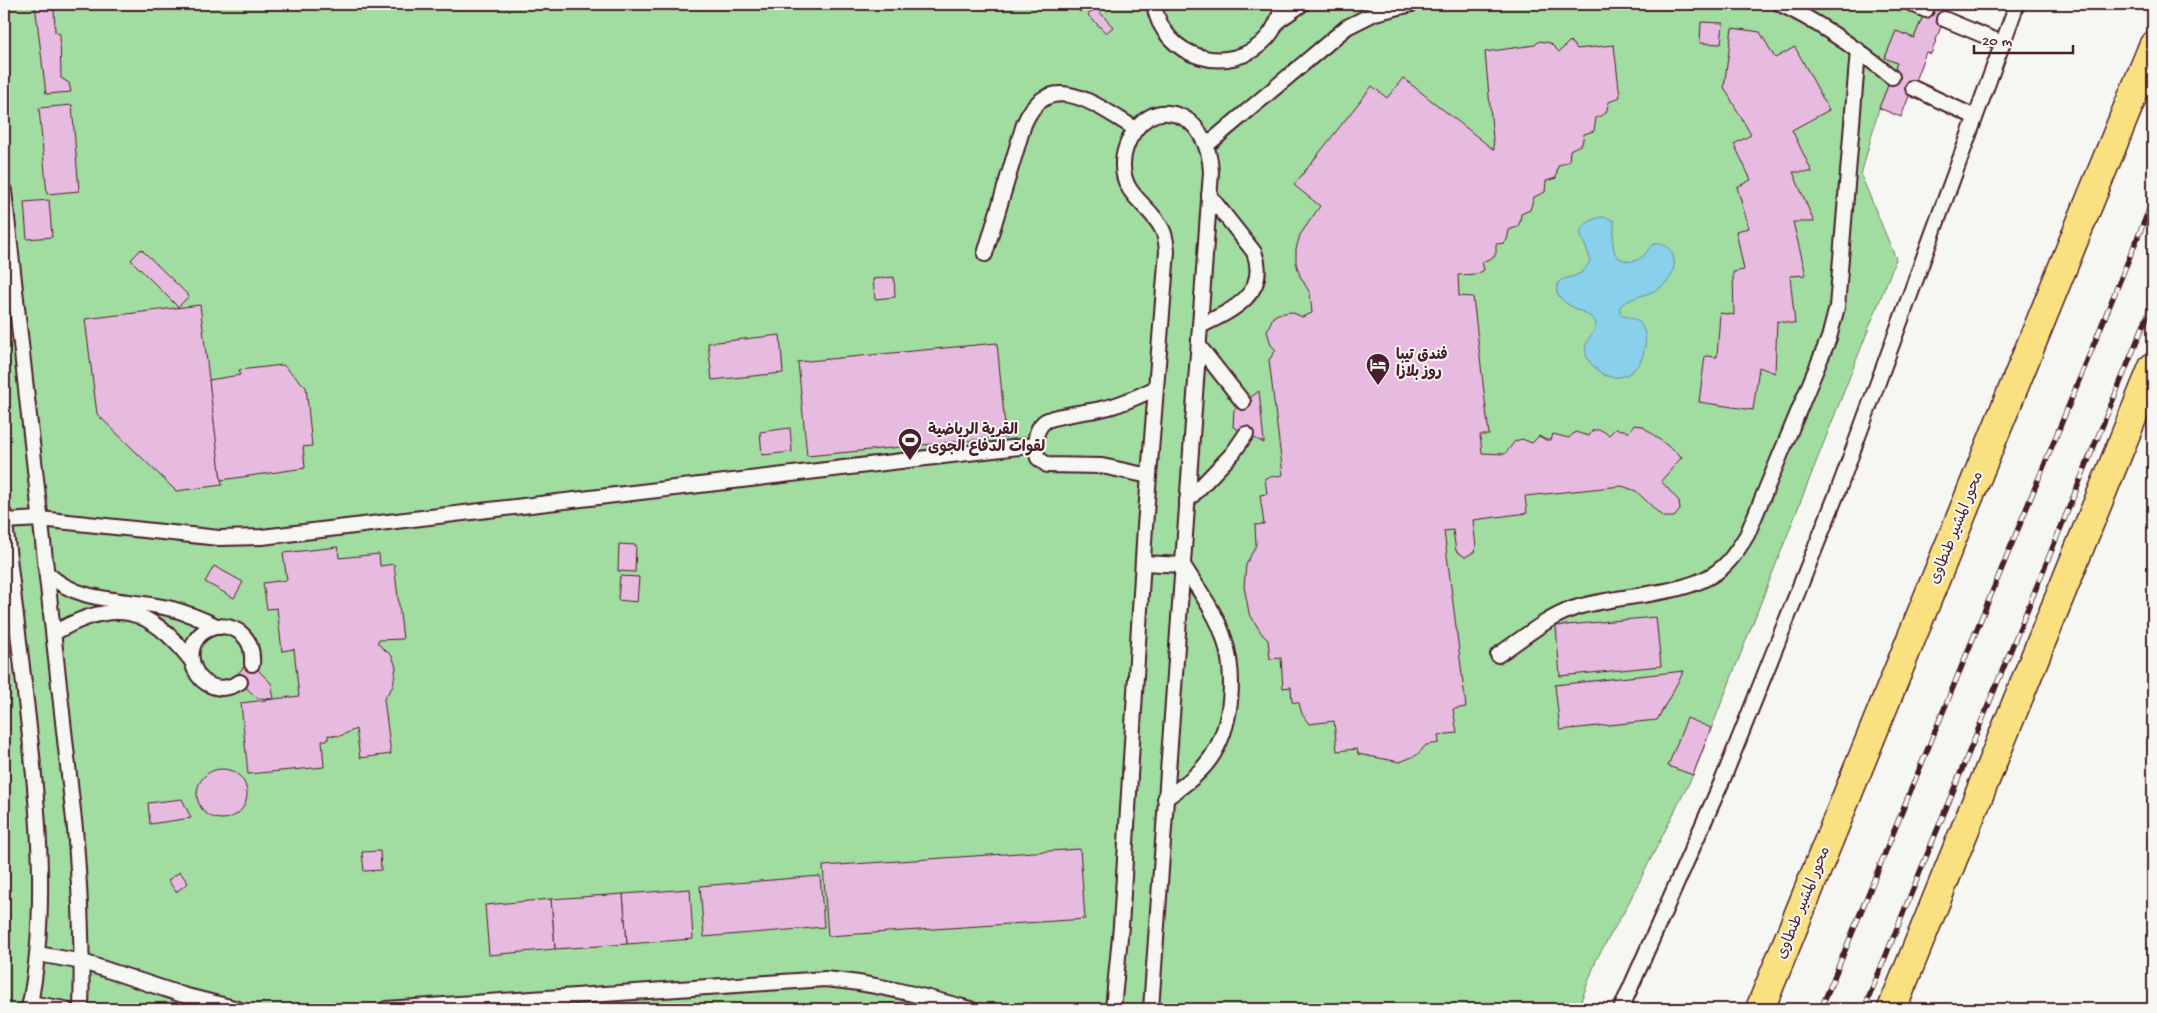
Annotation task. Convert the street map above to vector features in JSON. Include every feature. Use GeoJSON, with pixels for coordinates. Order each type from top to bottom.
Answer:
{"type":"FeatureCollection","features":[{"type":"Feature","properties":{"kind":"highway","name":"محور المشير طنطاوى"},"geometry":{"type":"LineString","coordinates":[[1760,1009],[2153,46]]}},
{"type":"Feature","properties":{"kind":"highway"},"geometry":{"type":"LineString","coordinates":[[1892,1009],[2153,367]]}},
{"type":"Feature","properties":{"kind":"lane"},"geometry":{"type":"LineString","coordinates":[[1152,7],[1164,31],[1178,46],[1195,56],[1214,61],[1234,58],[1253,51],[1268,38],[1279,20],[1283,4]]}},
{"type":"Feature","properties":{"kind":"lane"},"geometry":{"type":"LineString","coordinates":[[1279,20],[1302,4]]}},
{"type":"Feature","properties":{"kind":"lane"},"geometry":{"type":"LineString","coordinates":[[1208,145],[1347,27],[1375,13],[1412,4]]}},
{"type":"Feature","properties":{"kind":"lane"},"geometry":{"type":"LineString","coordinates":[[1780,4],[1808,17],[1858,50],[1892,76]]}},
{"type":"Feature","properties":{"kind":"lane"},"geometry":{"type":"LineString","coordinates":[[1912,4],[1926,10]]}},
{"type":"Feature","properties":{"kind":"lane"},"geometry":{"type":"LineString","coordinates":[[1621,1009],[1723,779],[1838,491],[2016,4]]}},
{"type":"Feature","properties":{"kind":"lane"},"geometry":{"type":"LineString","coordinates":[[1944,19],[2002,43]]}},
{"type":"Feature","properties":{"kind":"lane"},"geometry":{"type":"LineString","coordinates":[[1498,655],[1542,624],[1572,609],[1604,600],[1689,586],[1715,573],[1736,552],[1746,535],[1829,338],[1838,307],[1858,50]]}},
{"type":"Feature","properties":{"kind":"lane"},"geometry":{"type":"LineString","coordinates":[[1913,88],[1975,117]]}},
{"type":"Feature","properties":{"kind":"lane"},"geometry":{"type":"LineString","coordinates":[[985,254],[1024,124],[1030,111],[1038,102],[1050,95],[1063,93],[1076,95],[1136,129]]}},
{"type":"Feature","properties":{"kind":"lane"},"geometry":{"type":"LineString","coordinates":[[1113,1009],[1122,907],[1149,476],[1167,251],[1166,237],[1162,228],[1133,196],[1124,176],[1124,153],[1128,140],[1136,129],[1156,115],[1167,113],[1180,116],[1191,123],[1208,145],[1211,158],[1151,1009]]}},
{"type":"Feature","properties":{"kind":"lane"},"geometry":{"type":"LineString","coordinates":[[4,192],[40,519],[48,574],[80,889],[83,962],[82,1009]]}},
{"type":"Feature","properties":{"kind":"lane"},"geometry":{"type":"LineString","coordinates":[[1200,326],[1225,314],[1244,300],[1253,290],[1258,271],[1254,252],[1209,195]]}},
{"type":"Feature","properties":{"kind":"lane"},"geometry":{"type":"LineString","coordinates":[[1198,346],[1243,402]]}},
{"type":"Feature","properties":{"kind":"lane"},"geometry":{"type":"LineString","coordinates":[[1149,476],[1102,466],[1047,465],[1038,458],[1036,445],[1037,431],[1042,424],[1053,417],[1107,408],[1156,388]]}},
{"type":"Feature","properties":{"kind":"lane"},"geometry":{"type":"LineString","coordinates":[[1187,502],[1233,453],[1246,434]]}},
{"type":"Feature","properties":{"kind":"lane"},"geometry":{"type":"LineString","coordinates":[[65,1009],[30,1006],[38,954],[38,827],[19,636],[4,517],[40,519],[219,538],[262,537],[1036,445]]}},
{"type":"Feature","properties":{"kind":"lane"},"geometry":{"type":"LineString","coordinates":[[1143,563],[1183,565]]}},
{"type":"Feature","properties":{"kind":"lane"},"geometry":{"type":"LineString","coordinates":[[1165,799],[1196,776],[1211,758],[1226,725],[1230,700],[1230,673],[1224,637],[1213,614],[1183,565]]}},
{"type":"Feature","properties":{"kind":"lane"},"geometry":{"type":"LineString","coordinates":[[48,574],[56,582],[75,592],[172,609],[219,626],[234,629],[243,634],[250,643],[252,664]]}},
{"type":"Feature","properties":{"kind":"lane"},"geometry":{"type":"LineString","coordinates":[[54,633],[80,619],[100,613],[140,615],[155,623],[169,634],[192,660],[200,678],[208,685],[218,688],[228,687],[240,682]]}},
{"type":"Feature","properties":{"kind":"lane"},"geometry":{"type":"LineString","coordinates":[[192,660],[192,650],[201,634],[219,626]]}},
{"type":"Feature","properties":{"kind":"lane"},"geometry":{"type":"LineString","coordinates":[[38,954],[83,962],[211,1003],[238,1009]]}},
{"type":"Feature","properties":{"kind":"lane"},"geometry":{"type":"LineString","coordinates":[[386,1009],[826,979],[876,985],[970,1009]]}},
{"type":"Feature","properties":{"kind":"green space","name":"القرية الرياضية لقوات الدفاع الجوى"},"geometry":{"type":"Polygon","coordinates":[[[4,4],[1928,4],[1914,38],[1896,31],[1885,58],[1897,63],[1879,108],[1861,175],[1896,259],[1693,775],[1625,910],[1597,958],[1578,1009],[4,1009],[4,4]]]}},
{"type":"Feature","properties":{"kind":"water"},"geometry":{"type":"Polygon","coordinates":[[[1600,217],[1614,221],[1613,243],[1615,253],[1624,260],[1635,261],[1657,243],[1668,248],[1673,255],[1674,261],[1674,267],[1665,284],[1626,302],[1620,307],[1620,314],[1638,321],[1643,327],[1645,345],[1640,363],[1627,375],[1618,377],[1604,375],[1590,362],[1586,354],[1586,346],[1595,328],[1595,323],[1588,315],[1564,301],[1557,292],[1559,282],[1577,275],[1586,267],[1590,260],[1581,230],[1590,221],[1600,217]]]}},
{"type":"Feature","properties":{"kind":"building"},"geometry":{"type":"Polygon","coordinates":[[[35,4],[61,4],[54,8],[55,32],[60,34],[61,78],[69,83],[71,92],[46,94],[35,4]]]}},
{"type":"Feature","properties":{"kind":"building"},"geometry":{"type":"Polygon","coordinates":[[[1072,4],[1089,4],[1080,12],[1072,4]]]}},
{"type":"Feature","properties":{"kind":"building"},"geometry":{"type":"Polygon","coordinates":[[[1928,4],[1949,4],[1931,54],[1926,52],[1901,117],[1879,108],[1897,63],[1885,58],[1896,31],[1914,38],[1928,4]]]}},
{"type":"Feature","properties":{"kind":"building"},"geometry":{"type":"Polygon","coordinates":[[[1096,8],[1113,27],[1106,33],[1088,15],[1096,8]]]}},
{"type":"Feature","properties":{"kind":"building"},"geometry":{"type":"Polygon","coordinates":[[[1701,22],[1723,23],[1721,44],[1700,43],[1701,22]]]}},
{"type":"Feature","properties":{"kind":"building"},"geometry":{"type":"Polygon","coordinates":[[[1732,28],[1760,32],[1775,58],[1795,47],[1829,110],[1792,130],[1812,172],[1793,172],[1814,222],[1793,222],[1806,275],[1790,276],[1795,324],[1777,321],[1775,373],[1759,367],[1753,410],[1699,402],[1705,356],[1717,357],[1720,313],[1734,315],[1733,272],[1744,270],[1736,231],[1749,228],[1737,187],[1751,180],[1734,144],[1751,135],[1724,87],[1732,28]]]}},
{"type":"Feature","properties":{"kind":"building","name":"فندق تيبا روز بلازا"},"geometry":{"type":"Polygon","coordinates":[[[1539,41],[1550,43],[1559,52],[1570,41],[1577,49],[1614,45],[1620,97],[1609,102],[1606,113],[1596,118],[1594,131],[1584,134],[1582,144],[1570,150],[1569,161],[1558,166],[1556,178],[1546,181],[1545,192],[1534,197],[1530,210],[1521,214],[1517,227],[1509,230],[1507,240],[1504,243],[1496,244],[1494,257],[1482,262],[1484,270],[1477,274],[1458,275],[1459,296],[1473,297],[1489,435],[1480,435],[1482,453],[1505,454],[1515,441],[1522,439],[1532,443],[1539,436],[1546,440],[1551,440],[1553,434],[1569,438],[1575,432],[1589,436],[1593,430],[1601,430],[1609,435],[1615,429],[1624,430],[1628,433],[1634,425],[1642,426],[1682,457],[1661,481],[1679,501],[1680,510],[1674,517],[1663,517],[1636,491],[1622,486],[1525,496],[1527,513],[1473,520],[1476,547],[1474,552],[1465,557],[1456,551],[1453,530],[1444,531],[1466,707],[1453,709],[1457,733],[1438,735],[1439,743],[1426,745],[1417,755],[1400,762],[1358,754],[1357,749],[1337,751],[1334,721],[1309,724],[1302,714],[1299,703],[1292,702],[1291,687],[1283,688],[1281,658],[1270,659],[1268,640],[1249,613],[1244,586],[1246,565],[1256,545],[1255,525],[1264,524],[1260,495],[1267,494],[1265,478],[1283,475],[1269,360],[1276,350],[1271,345],[1267,331],[1273,317],[1278,314],[1291,312],[1302,317],[1312,313],[1310,293],[1300,276],[1296,263],[1296,249],[1300,235],[1320,206],[1294,185],[1372,86],[1387,98],[1403,78],[1494,150],[1485,52],[1535,45],[1539,41]]]}},
{"type":"Feature","properties":{"kind":"building"},"geometry":{"type":"Polygon","coordinates":[[[72,105],[79,191],[47,194],[39,108],[72,105]]]}},
{"type":"Feature","properties":{"kind":"building"},"geometry":{"type":"Polygon","coordinates":[[[49,200],[52,237],[27,239],[24,202],[49,200]]]}},
{"type":"Feature","properties":{"kind":"building"},"geometry":{"type":"Polygon","coordinates":[[[141,249],[189,296],[178,307],[131,260],[141,249]]]}},
{"type":"Feature","properties":{"kind":"building"},"geometry":{"type":"Polygon","coordinates":[[[894,277],[895,297],[875,299],[873,279],[894,277]]]}},
{"type":"Feature","properties":{"kind":"building"},"geometry":{"type":"Polygon","coordinates":[[[200,305],[222,485],[176,491],[97,414],[85,319],[200,305]]]}},
{"type":"Feature","properties":{"kind":"building"},"geometry":{"type":"Polygon","coordinates":[[[780,335],[783,373],[712,380],[708,343],[780,335]]]}},
{"type":"Feature","properties":{"kind":"building"},"geometry":{"type":"Polygon","coordinates":[[[997,343],[1006,437],[807,456],[798,362],[997,343]]]}},
{"type":"Feature","properties":{"kind":"building"},"geometry":{"type":"Polygon","coordinates":[[[283,365],[306,387],[312,446],[303,447],[305,468],[221,480],[209,380],[240,375],[239,370],[283,365]]]}},
{"type":"Feature","properties":{"kind":"building"},"geometry":{"type":"Polygon","coordinates":[[[1259,391],[1264,443],[1233,427],[1234,410],[1259,391]]]}},
{"type":"Feature","properties":{"kind":"building"},"geometry":{"type":"Polygon","coordinates":[[[790,428],[792,452],[762,455],[760,432],[790,428]]]}},
{"type":"Feature","properties":{"kind":"building"},"geometry":{"type":"Polygon","coordinates":[[[619,544],[636,545],[635,572],[618,571],[619,544]]]}},
{"type":"Feature","properties":{"kind":"building"},"geometry":{"type":"Polygon","coordinates":[[[338,547],[339,558],[379,554],[380,566],[394,564],[403,639],[378,640],[378,644],[392,656],[396,667],[393,686],[384,699],[391,754],[360,758],[356,729],[340,736],[328,735],[328,740],[322,740],[324,767],[248,774],[241,703],[299,696],[294,649],[282,651],[277,608],[267,609],[263,583],[287,580],[283,553],[338,547]]]}},
{"type":"Feature","properties":{"kind":"building"},"geometry":{"type":"Polygon","coordinates":[[[214,566],[243,582],[234,598],[205,582],[214,566]]]}},
{"type":"Feature","properties":{"kind":"building"},"geometry":{"type":"Polygon","coordinates":[[[620,576],[639,577],[637,602],[618,600],[620,576]]]}},
{"type":"Feature","properties":{"kind":"building"},"geometry":{"type":"Polygon","coordinates":[[[1656,617],[1661,666],[1560,676],[1556,626],[1656,617]]]}},
{"type":"Feature","properties":{"kind":"building"},"geometry":{"type":"Polygon","coordinates":[[[249,661],[271,683],[274,699],[257,698],[235,677],[249,661]]]}},
{"type":"Feature","properties":{"kind":"building"},"geometry":{"type":"Polygon","coordinates":[[[1684,671],[1657,720],[1560,730],[1555,685],[1684,671]]]}},
{"type":"Feature","properties":{"kind":"building"},"geometry":{"type":"Polygon","coordinates":[[[1687,718],[1711,728],[1693,775],[1668,766],[1687,718]]]}},
{"type":"Feature","properties":{"kind":"building"},"geometry":{"type":"Polygon","coordinates":[[[222,769],[231,771],[242,780],[247,794],[245,803],[236,814],[222,819],[213,817],[202,808],[197,794],[199,785],[208,774],[222,769]]]}},
{"type":"Feature","properties":{"kind":"building"},"geometry":{"type":"Polygon","coordinates":[[[182,799],[191,818],[150,824],[148,803],[182,799]]]}},
{"type":"Feature","properties":{"kind":"building"},"geometry":{"type":"Polygon","coordinates":[[[1080,849],[1085,919],[828,936],[823,866],[1080,849]]]}},
{"type":"Feature","properties":{"kind":"building"},"geometry":{"type":"Polygon","coordinates":[[[380,851],[381,870],[364,871],[362,852],[380,851]]]}},
{"type":"Feature","properties":{"kind":"building"},"geometry":{"type":"Polygon","coordinates":[[[180,872],[188,883],[176,892],[168,880],[180,872]]]}},
{"type":"Feature","properties":{"kind":"building"},"geometry":{"type":"Polygon","coordinates":[[[820,876],[824,927],[704,937],[700,886],[820,876]]]}},
{"type":"Feature","properties":{"kind":"building"},"geometry":{"type":"Polygon","coordinates":[[[690,889],[693,939],[627,944],[623,894],[690,889]]]}},
{"type":"Feature","properties":{"kind":"building"},"geometry":{"type":"Polygon","coordinates":[[[623,894],[627,944],[555,949],[551,899],[623,894]]]}},
{"type":"Feature","properties":{"kind":"building"},"geometry":{"type":"Polygon","coordinates":[[[551,899],[555,949],[489,955],[485,905],[551,899]]]}},
{"type":"Feature","properties":{"kind":"railway"},"geometry":{"type":"LineString","coordinates":[[1821,1009],[2153,200]]}},
{"type":"Feature","properties":{"kind":"railway"},"geometry":{"type":"LineString","coordinates":[[1864,1009],[2153,302]]}},
{"type":"Feature","properties":{"kind":"place","name":"فندق تيبا روز بلازا"},"geometry":{"type":"Point","coordinates":[1378,386]}},
{"type":"Feature","properties":{"kind":"place","name":"القرية الرياضية لقوات الدفاع الجوى"},"geometry":{"type":"Point","coordinates":[910,461]}}]}
